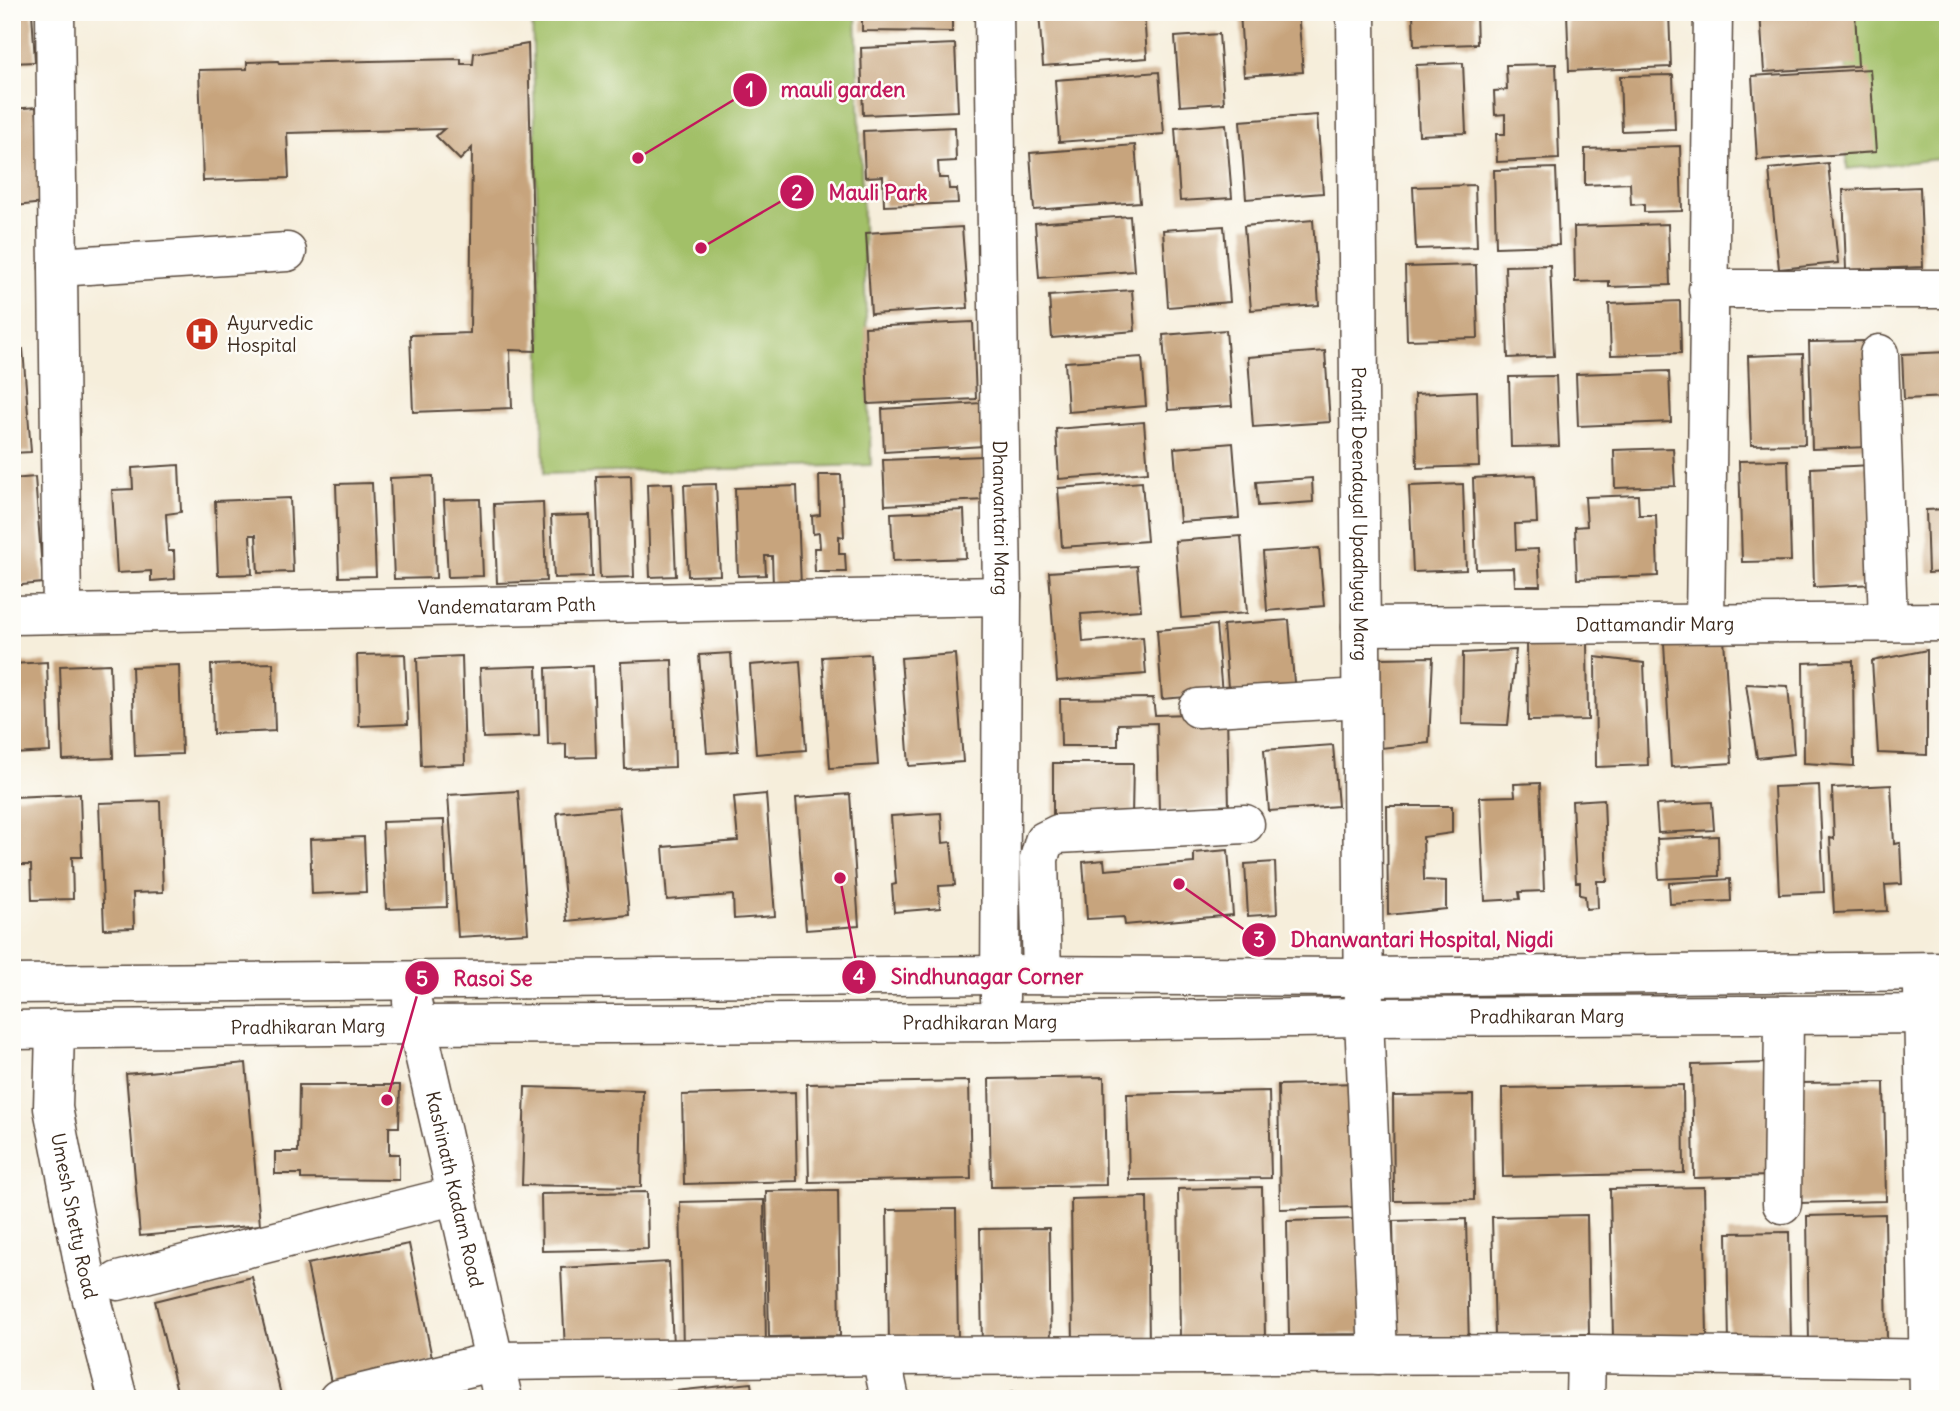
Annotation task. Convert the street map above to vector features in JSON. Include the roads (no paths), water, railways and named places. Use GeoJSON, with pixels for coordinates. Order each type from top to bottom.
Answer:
{"type":"FeatureCollection","features":[{"type":"Feature","properties":{"kind":"street"},"geometry":{"type":"LineString","coordinates":[[55,12],[62,614]]}},
{"type":"Feature","properties":{"kind":"street","name":"Dhanvantari Marg"},"geometry":{"type":"LineString","coordinates":[[994,12],[1002,596],[1000,1022]]}},
{"type":"Feature","properties":{"kind":"street","name":"Pandit Deendayal Upadhyay Marg"},"geometry":{"type":"LineString","coordinates":[[1356,12],[1364,1017],[1378,1355]]}},
{"type":"Feature","properties":{"kind":"street"},"geometry":{"type":"LineString","coordinates":[[1704,623],[1713,12]]}},
{"type":"Feature","properties":{"kind":"street"},"geometry":{"type":"LineString","coordinates":[[58,267],[287,252]]}},
{"type":"Feature","properties":{"kind":"street"},"geometry":{"type":"LineString","coordinates":[[1708,289],[1948,289]]}},
{"type":"Feature","properties":{"kind":"street"},"geometry":{"type":"LineString","coordinates":[[1879,354],[1888,622]]}},
{"type":"Feature","properties":{"kind":"street","name":"Vandemataram Path"},"geometry":{"type":"LineString","coordinates":[[12,615],[1002,596]]}},
{"type":"Feature","properties":{"kind":"street","name":"Dattamandir Marg"},"geometry":{"type":"LineString","coordinates":[[1361,626],[1948,622]]}},
{"type":"Feature","properties":{"kind":"street"},"geometry":{"type":"LineString","coordinates":[[1198,708],[1362,698]]}},
{"type":"Feature","properties":{"kind":"street"},"geometry":{"type":"LineString","coordinates":[[1042,975],[1039,859],[1044,841],[1058,834],[1245,824]]}},
{"type":"Feature","properties":{"kind":"street"},"geometry":{"type":"LineString","coordinates":[[1928,1399],[1938,1358],[1936,971]]}},
{"type":"Feature","properties":{"kind":"street","name":"Pradhikaran Marg"},"geometry":{"type":"LineString","coordinates":[[12,984],[1000,975],[1364,977],[1936,971]]}},
{"type":"Feature","properties":{"kind":"street","name":"Kashinath Kadam Road"},"geometry":{"type":"LineString","coordinates":[[407,980],[503,1399]]}},
{"type":"Feature","properties":{"kind":"street","name":"Pradhikaran Marg"},"geometry":{"type":"LineString","coordinates":[[12,1030],[1935,1014]]}},
{"type":"Feature","properties":{"kind":"street"},"geometry":{"type":"LineString","coordinates":[[1782,1204],[1784,1015]]}},
{"type":"Feature","properties":{"kind":"street","name":"Umesh Shetty Road"},"geometry":{"type":"LineString","coordinates":[[55,1029],[53,1108],[86,1277],[118,1399]]}},
{"type":"Feature","properties":{"kind":"street"},"geometry":{"type":"LineString","coordinates":[[118,1281],[457,1195]]}},
{"type":"Feature","properties":{"kind":"street"},"geometry":{"type":"LineString","coordinates":[[338,1399],[496,1361],[881,1356],[1586,1354],[1938,1358]]}},
{"type":"Feature","properties":{"kind":"street"},"geometry":{"type":"LineString","coordinates":[[1585,1399],[1586,1354]]}},
{"type":"Feature","properties":{"kind":"street"},"geometry":{"type":"LineString","coordinates":[[881,1356],[890,1399]]}},
{"type":"Feature","properties":{"kind":"place","name":"mauli garden"},"geometry":{"type":"Point","coordinates":[638,158]}},
{"type":"Feature","properties":{"kind":"place","name":"Mauli Park"},"geometry":{"type":"Point","coordinates":[701,248]}},
{"type":"Feature","properties":{"kind":"place","name":"Ayurvedic Hospital"},"geometry":{"type":"Point","coordinates":[202,334]}},
{"type":"Feature","properties":{"kind":"place","name":"Sindhunagar Corner"},"geometry":{"type":"Point","coordinates":[840,878]}},
{"type":"Feature","properties":{"kind":"place","name":"Dhanwantari Hospital, Nigdi"},"geometry":{"type":"Point","coordinates":[1179,884]}},
{"type":"Feature","properties":{"kind":"place","name":"Rasoi Se"},"geometry":{"type":"Point","coordinates":[387,1100]}}]}
